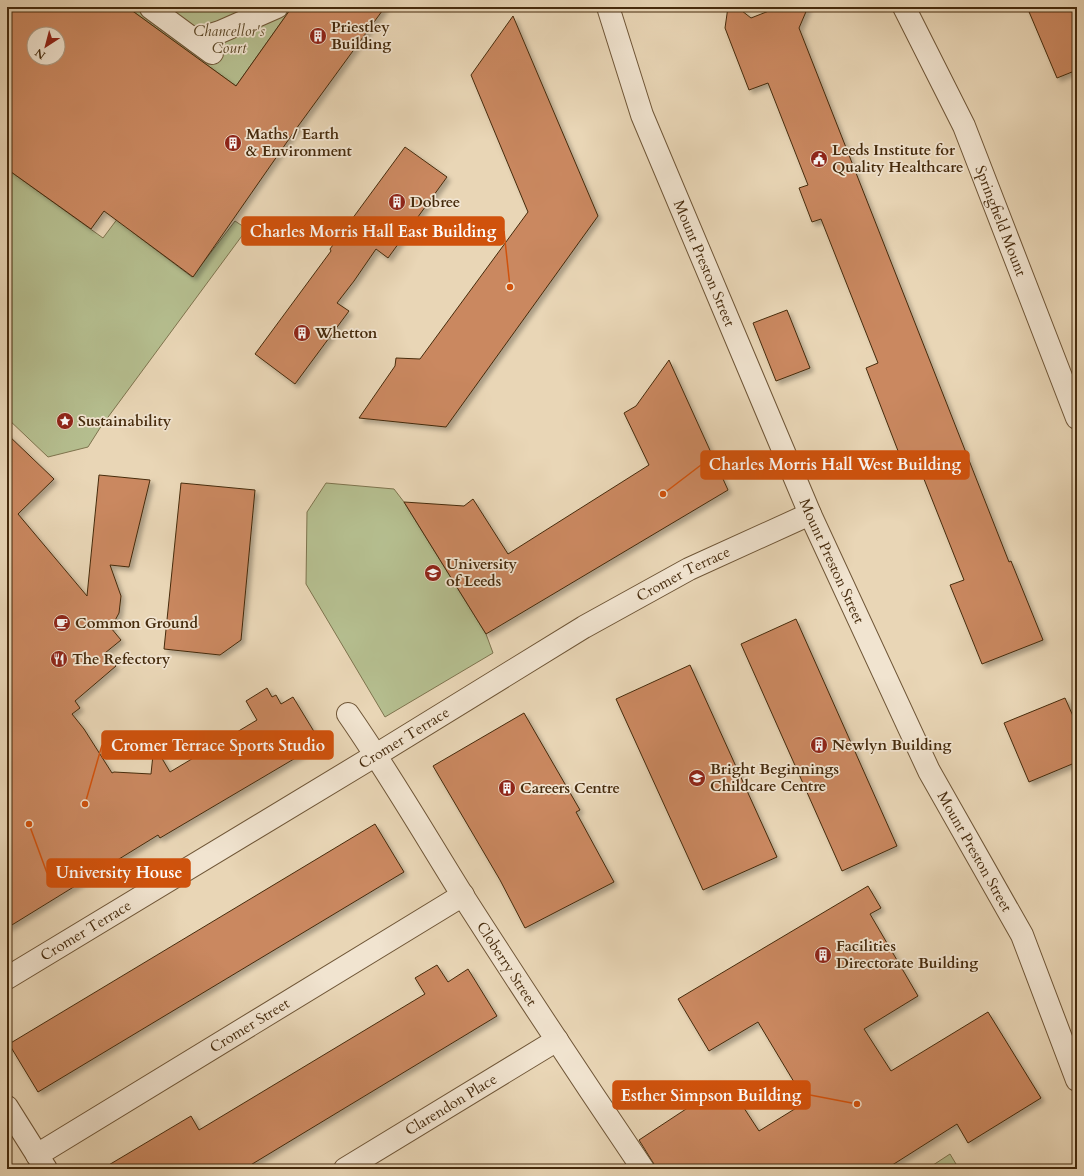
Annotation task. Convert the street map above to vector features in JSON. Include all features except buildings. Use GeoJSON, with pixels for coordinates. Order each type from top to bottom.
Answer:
{"type":"FeatureCollection","features":[{"type":"Feature","properties":{"kind":"street"},"geometry":{"type":"LineString","coordinates":[[151,7],[212,53]]}},
{"type":"Feature","properties":{"kind":"street"},"geometry":{"type":"LineString","coordinates":[[195,40],[220,32],[277,7]]}},
{"type":"Feature","properties":{"kind":"street","name":"Mount Preston Street"},"geometry":{"type":"LineString","coordinates":[[608,7],[642,115],[810,514],[930,771],[957,822],[1022,935],[1077,1080]]}},
{"type":"Feature","properties":{"kind":"street","name":"Springfield Mount"},"geometry":{"type":"LineString","coordinates":[[904,7],[964,126],[1077,418]]}},
{"type":"Feature","properties":{"kind":"street","name":"Cromer Terrace"},"geometry":{"type":"LineString","coordinates":[[7,978],[584,627],[688,569],[810,514]]}},
{"type":"Feature","properties":{"kind":"street","name":"Cloberry Street"},"geometry":{"type":"LineString","coordinates":[[348,714],[376,754],[463,895],[557,1040],[643,1169]]}},
{"type":"Feature","properties":{"kind":"street","name":"Cromer Street"},"geometry":{"type":"LineString","coordinates":[[41,1162],[463,895]]}},
{"type":"Feature","properties":{"kind":"street","name":"Clarendon Place"},"geometry":{"type":"LineString","coordinates":[[345,1169],[557,1040]]}},
{"type":"Feature","properties":{"kind":"street"},"geometry":{"type":"LineString","coordinates":[[7,1107],[41,1162]]}},
{"type":"Feature","properties":{"kind":"green space","name":"Chancellor's Court"},"geometry":{"type":"Polygon","coordinates":[[[127,7],[292,7],[236,86],[127,7]]]}},
{"type":"Feature","properties":{"kind":"green space"},"geometry":{"type":"Polygon","coordinates":[[[7,169],[103,238],[130,202],[131,231],[192,277],[235,221],[247,229],[100,428],[88,447],[48,457],[7,418],[7,169]]]}},
{"type":"Feature","properties":{"kind":"green space"},"geometry":{"type":"Polygon","coordinates":[[[326,483],[394,489],[404,502],[486,634],[493,653],[385,717],[306,584],[307,512],[326,483]]]}},
{"type":"Feature","properties":{"kind":"green space"},"geometry":{"type":"Polygon","coordinates":[[[950,1154],[959,1169],[927,1169],[950,1154]]]}},
{"type":"Feature","properties":{"kind":"place","name":"Priestley Building"},"geometry":{"type":"Point","coordinates":[318,36]}},
{"type":"Feature","properties":{"kind":"place","name":"Maths / Earth & Environment"},"geometry":{"type":"Point","coordinates":[233,143]}},
{"type":"Feature","properties":{"kind":"place","name":"Leeds Institute for Quality Healthcare"},"geometry":{"type":"Point","coordinates":[819,159]}},
{"type":"Feature","properties":{"kind":"place","name":"Dobree"},"geometry":{"type":"Point","coordinates":[397,202]}},
{"type":"Feature","properties":{"kind":"place","name":"Charles Morris Hall East Building"},"geometry":{"type":"Point","coordinates":[510,287]}},
{"type":"Feature","properties":{"kind":"place","name":"Whetton"},"geometry":{"type":"Point","coordinates":[302,333]}},
{"type":"Feature","properties":{"kind":"place","name":"Sustainability"},"geometry":{"type":"Point","coordinates":[65,421]}},
{"type":"Feature","properties":{"kind":"place","name":"Charles Morris Hall West Building"},"geometry":{"type":"Point","coordinates":[663,494]}},
{"type":"Feature","properties":{"kind":"place","name":"University of Leeds"},"geometry":{"type":"Point","coordinates":[433,573]}},
{"type":"Feature","properties":{"kind":"place","name":"Common Ground"},"geometry":{"type":"Point","coordinates":[62,623]}},
{"type":"Feature","properties":{"kind":"place","name":"The Refectory"},"geometry":{"type":"Point","coordinates":[59,659]}},
{"type":"Feature","properties":{"kind":"place","name":"Newlyn Building"},"geometry":{"type":"Point","coordinates":[819,745]}},
{"type":"Feature","properties":{"kind":"place","name":"Bright Beginnings Childcare Centre"},"geometry":{"type":"Point","coordinates":[697,778]}},
{"type":"Feature","properties":{"kind":"place","name":"Careers Centre"},"geometry":{"type":"Point","coordinates":[507,788]}},
{"type":"Feature","properties":{"kind":"place","name":"Cromer Terrace Sports Studio"},"geometry":{"type":"Point","coordinates":[85,804]}},
{"type":"Feature","properties":{"kind":"place","name":"University House"},"geometry":{"type":"Point","coordinates":[29,824]}},
{"type":"Feature","properties":{"kind":"place","name":"Facilities Directorate Building"},"geometry":{"type":"Point","coordinates":[823,955]}},
{"type":"Feature","properties":{"kind":"place","name":"Esther Simpson Building"},"geometry":{"type":"Point","coordinates":[857,1104]}}]}
